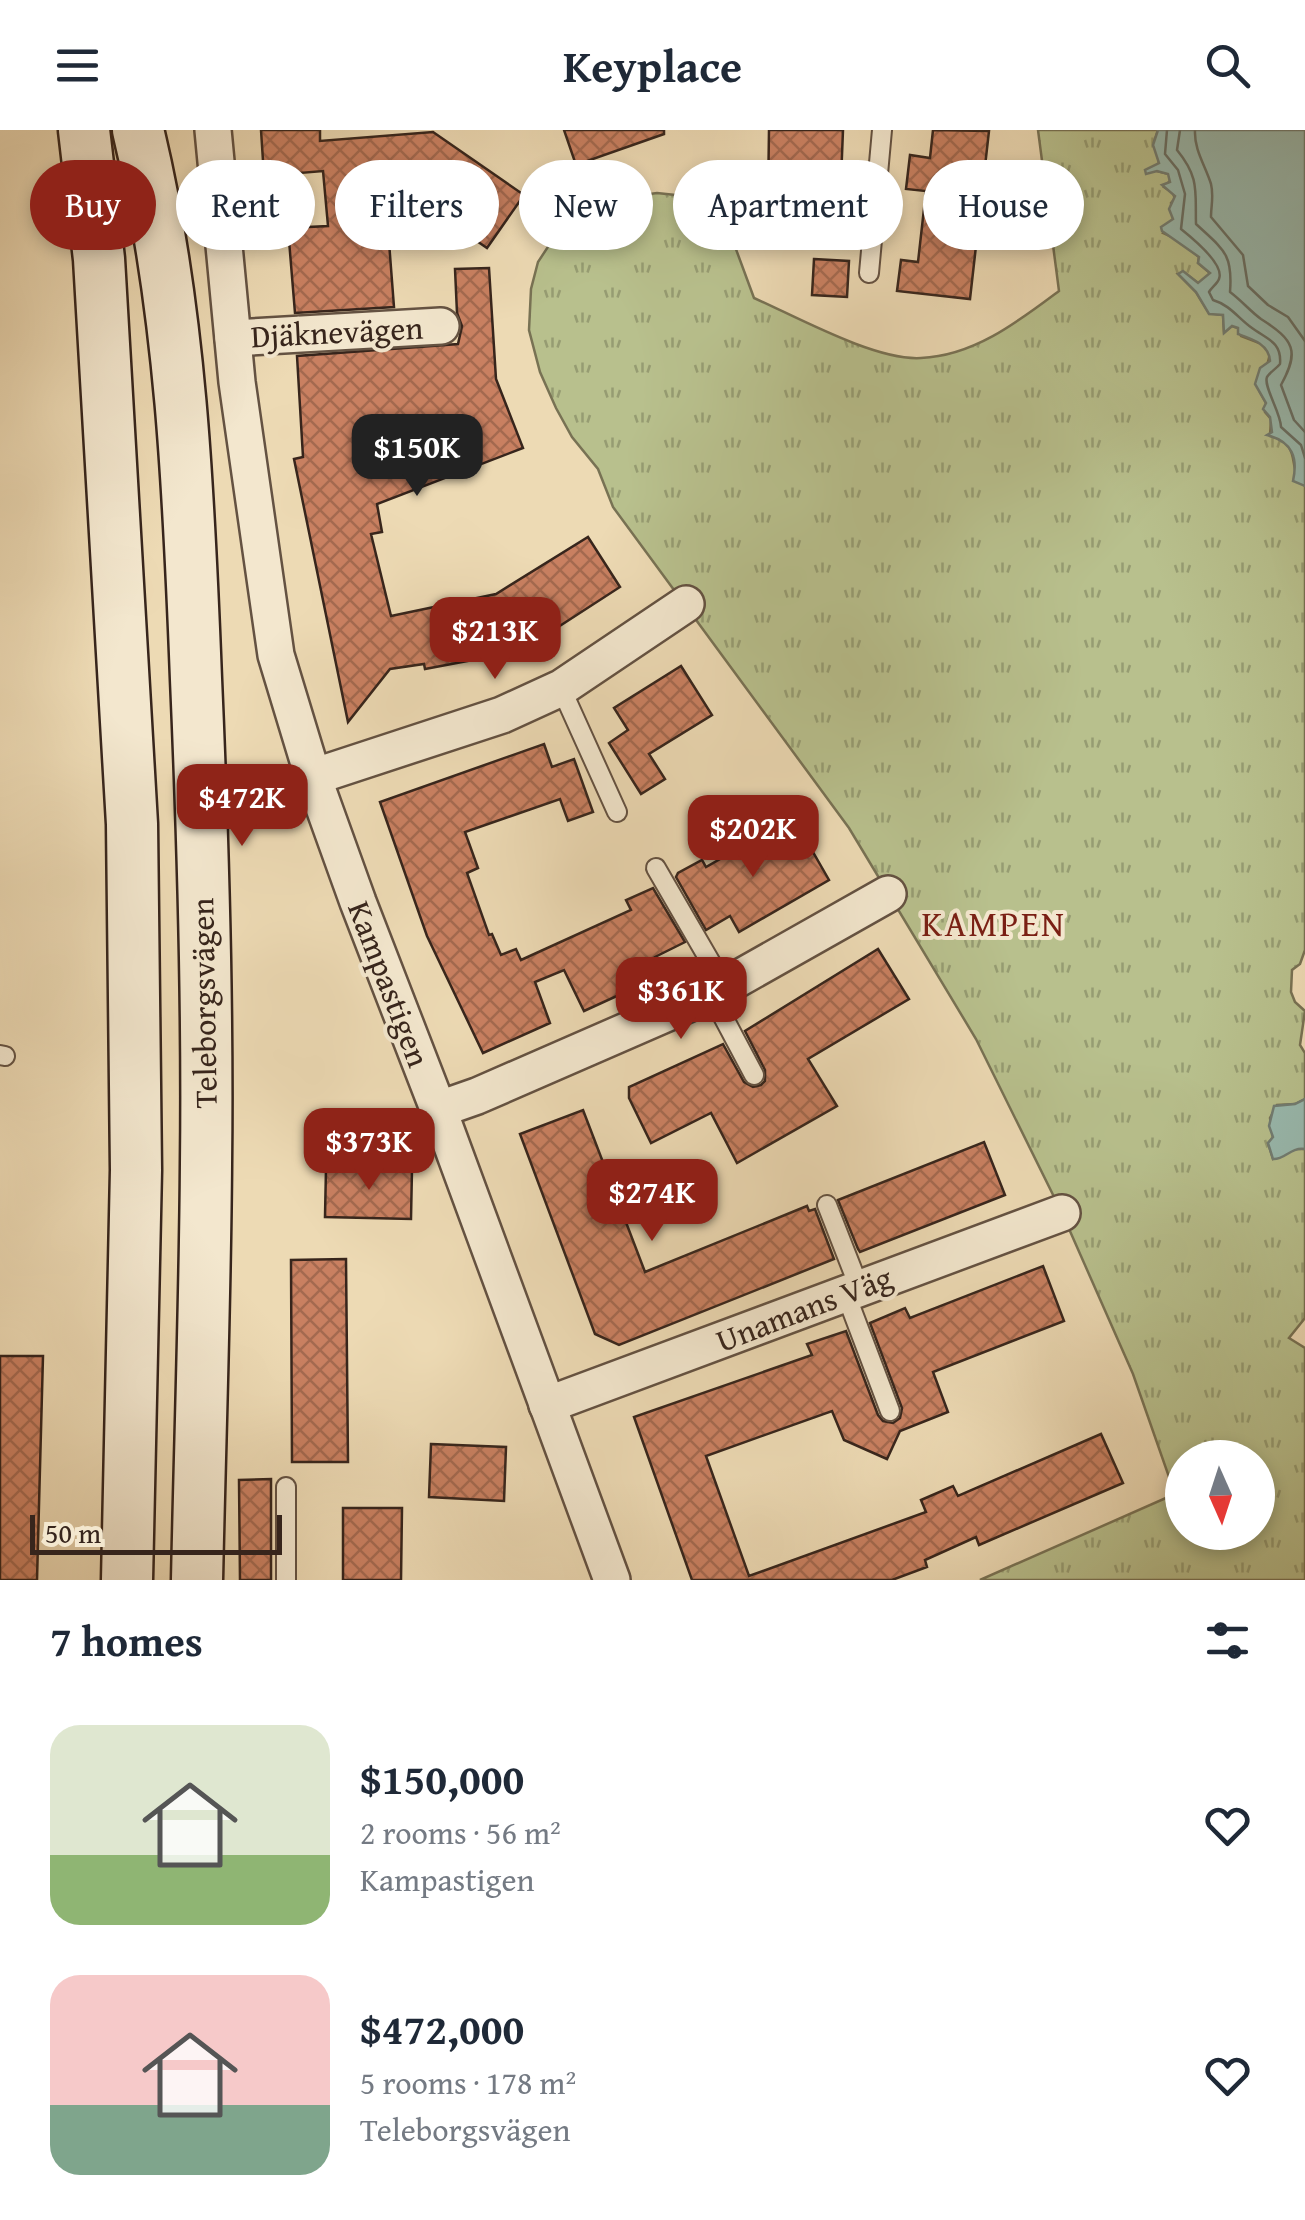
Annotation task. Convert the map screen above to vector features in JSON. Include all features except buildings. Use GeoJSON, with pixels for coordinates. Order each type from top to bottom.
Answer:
{"type":"FeatureCollection","features":[{"type":"Feature","properties":{"kind":"main road"},"geometry":{"type":"LineString","coordinates":[[84,130],[99,259],[132,824],[136,1170],[127,1580]]}},
{"type":"Feature","properties":{"kind":"main road","name":"Teleborgsvägen"},"geometry":{"type":"LineString","coordinates":[[138,130],[158,211],[175,360],[192,576],[206,1161],[196,1580]]}},
{"type":"Feature","properties":{"kind":"street","name":"Kampastigen"},"geometry":{"type":"LineString","coordinates":[[213,130],[233,338],[276,655],[313,777],[612,1580]]}},
{"type":"Feature","properties":{"kind":"street","name":"Djäknevägen"},"geometry":{"type":"LineString","coordinates":[[233,338],[441,326]]}},
{"type":"Feature","properties":{"kind":"street"},"geometry":{"type":"LineString","coordinates":[[313,777],[502,715],[561,688],[686,604]]}},
{"type":"Feature","properties":{"kind":"street"},"geometry":{"type":"LineString","coordinates":[[437,1110],[718,990],[888,894]]}},
{"type":"Feature","properties":{"kind":"street","name":"Unamans Väg"},"geometry":{"type":"LineString","coordinates":[[547,1405],[1062,1213]]}},
{"type":"Feature","properties":{"kind":"lane"},"geometry":{"type":"LineString","coordinates":[[869,273],[882,130]]}},
{"type":"Feature","properties":{"kind":"lane"},"geometry":{"type":"LineString","coordinates":[[561,688],[617,812]]}},
{"type":"Feature","properties":{"kind":"lane"},"geometry":{"type":"LineString","coordinates":[[656,868],[718,990],[754,1075]]}},
{"type":"Feature","properties":{"kind":"lane"},"geometry":{"type":"LineString","coordinates":[[827,1205],[890,1411]]}},
{"type":"Feature","properties":{"kind":"lane"},"geometry":{"type":"LineString","coordinates":[[286,1487],[286,1580]]}},
{"type":"Feature","properties":{"kind":"green space"},"geometry":{"type":"Polygon","coordinates":[[[1038,130],[1158,130],[1154,142],[1157,171],[1169,174],[1170,181],[1164,187],[1175,199],[1171,203],[1173,219],[1163,233],[1179,240],[1199,257],[1198,263],[1210,273],[1198,283],[1185,273],[1178,274],[1209,313],[1223,315],[1224,332],[1232,326],[1238,328],[1241,336],[1262,344],[1270,354],[1260,392],[1271,419],[1270,436],[1287,445],[1299,480],[1305,486],[1305,950],[1300,964],[1292,970],[1291,992],[1305,1011],[1300,1045],[1305,1053],[1305,1099],[1277,1105],[1270,1118],[1273,1138],[1268,1143],[1273,1159],[1292,1149],[1305,1149],[1305,1318],[1289,1338],[1305,1348],[1305,1580],[980,1580],[1165,1498],[1165,1550],[1275,1550],[1275,1440],[1165,1440],[1165,1465],[1133,1374],[1062,1213],[976,1039],[849,828],[613,507],[598,469],[572,437],[556,408],[540,372],[529,330],[531,289],[538,262],[546,250],[653,250],[653,194],[657,193],[673,195],[673,250],[736,250],[754,298],[882,353],[921,358],[941,356],[977,344],[1059,291],[1054,250],[1084,250],[1084,160],[1042,160],[1038,130]]]}},
{"type":"Feature","properties":{"kind":"water"},"geometry":{"type":"Polygon","coordinates":[[[1158,130],[1305,130],[1305,486],[1293,481],[1292,452],[1283,442],[1267,435],[1272,432],[1270,417],[1263,409],[1266,403],[1255,384],[1260,368],[1270,361],[1267,350],[1238,334],[1238,328],[1232,326],[1224,333],[1223,315],[1209,314],[1196,292],[1178,274],[1183,271],[1198,283],[1210,273],[1198,263],[1199,257],[1162,231],[1161,227],[1173,219],[1169,209],[1175,196],[1162,185],[1170,182],[1168,174],[1146,174],[1145,170],[1159,163],[1153,145],[1158,130]]]}},
{"type":"Feature","properties":{"kind":"water"},"geometry":{"type":"Polygon","coordinates":[[[1305,1099],[1305,1149],[1273,1159],[1268,1143],[1273,1137],[1269,1126],[1274,1106],[1305,1099]]]}},
{"type":"Feature","properties":{"kind":"district","name":"KAMPEN"},"geometry":{"type":"Point","coordinates":[994,924]}}]}
